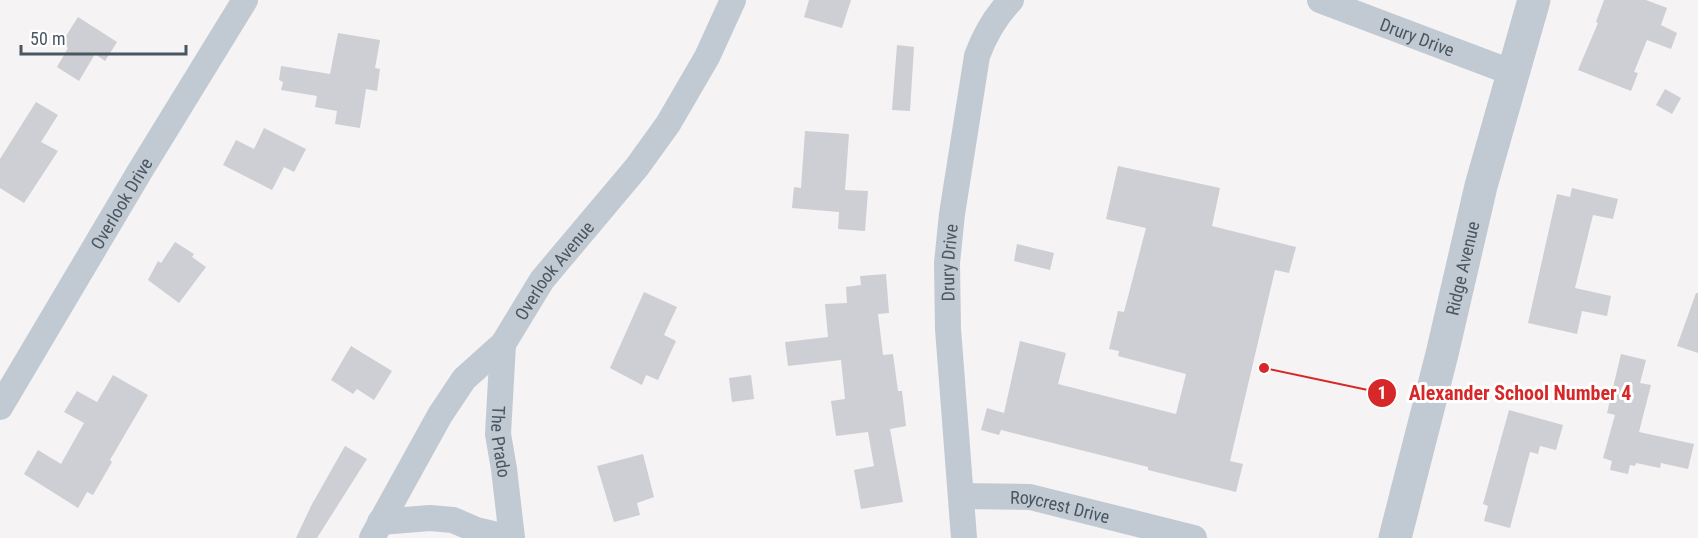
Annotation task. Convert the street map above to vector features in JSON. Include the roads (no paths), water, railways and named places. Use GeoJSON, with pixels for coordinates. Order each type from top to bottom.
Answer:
{"type":"FeatureCollection","features":[{"type":"Feature","properties":{"kind":"street","name":"Overlook Drive"},"geometry":{"type":"LineString","coordinates":[[0,407],[245,0]]}},
{"type":"Feature","properties":{"kind":"street","name":"Overlook Avenue"},"geometry":{"type":"LineString","coordinates":[[376,530],[440,415],[465,380],[503,344],[542,280],[637,167],[668,124],[707,57],[733,0]]}},
{"type":"Feature","properties":{"kind":"street","name":"Drury Drive"},"geometry":{"type":"LineString","coordinates":[[964,538],[948,329],[947,263],[952,214],[977,56],[986,33],[1001,10],[1011,0]]}},
{"type":"Feature","properties":{"kind":"street","name":"Drury Drive"},"geometry":{"type":"LineString","coordinates":[[1320,0],[1514,73]]}},
{"type":"Feature","properties":{"kind":"street","name":"Ridge Avenue"},"geometry":{"type":"LineString","coordinates":[[1395,538],[1481,186],[1534,0]]}},
{"type":"Feature","properties":{"kind":"street","name":"The Prado"},"geometry":{"type":"LineString","coordinates":[[376,530],[430,518],[453,520],[476,530],[511,538],[498,435],[503,344]]}},
{"type":"Feature","properties":{"kind":"street","name":"Roycrest Drive"},"geometry":{"type":"LineString","coordinates":[[961,496],[1030,497],[1194,538]]}},
{"type":"Feature","properties":{"kind":"place","name":"Alexander School Number 4"},"geometry":{"type":"Point","coordinates":[1264,368]}}]}
